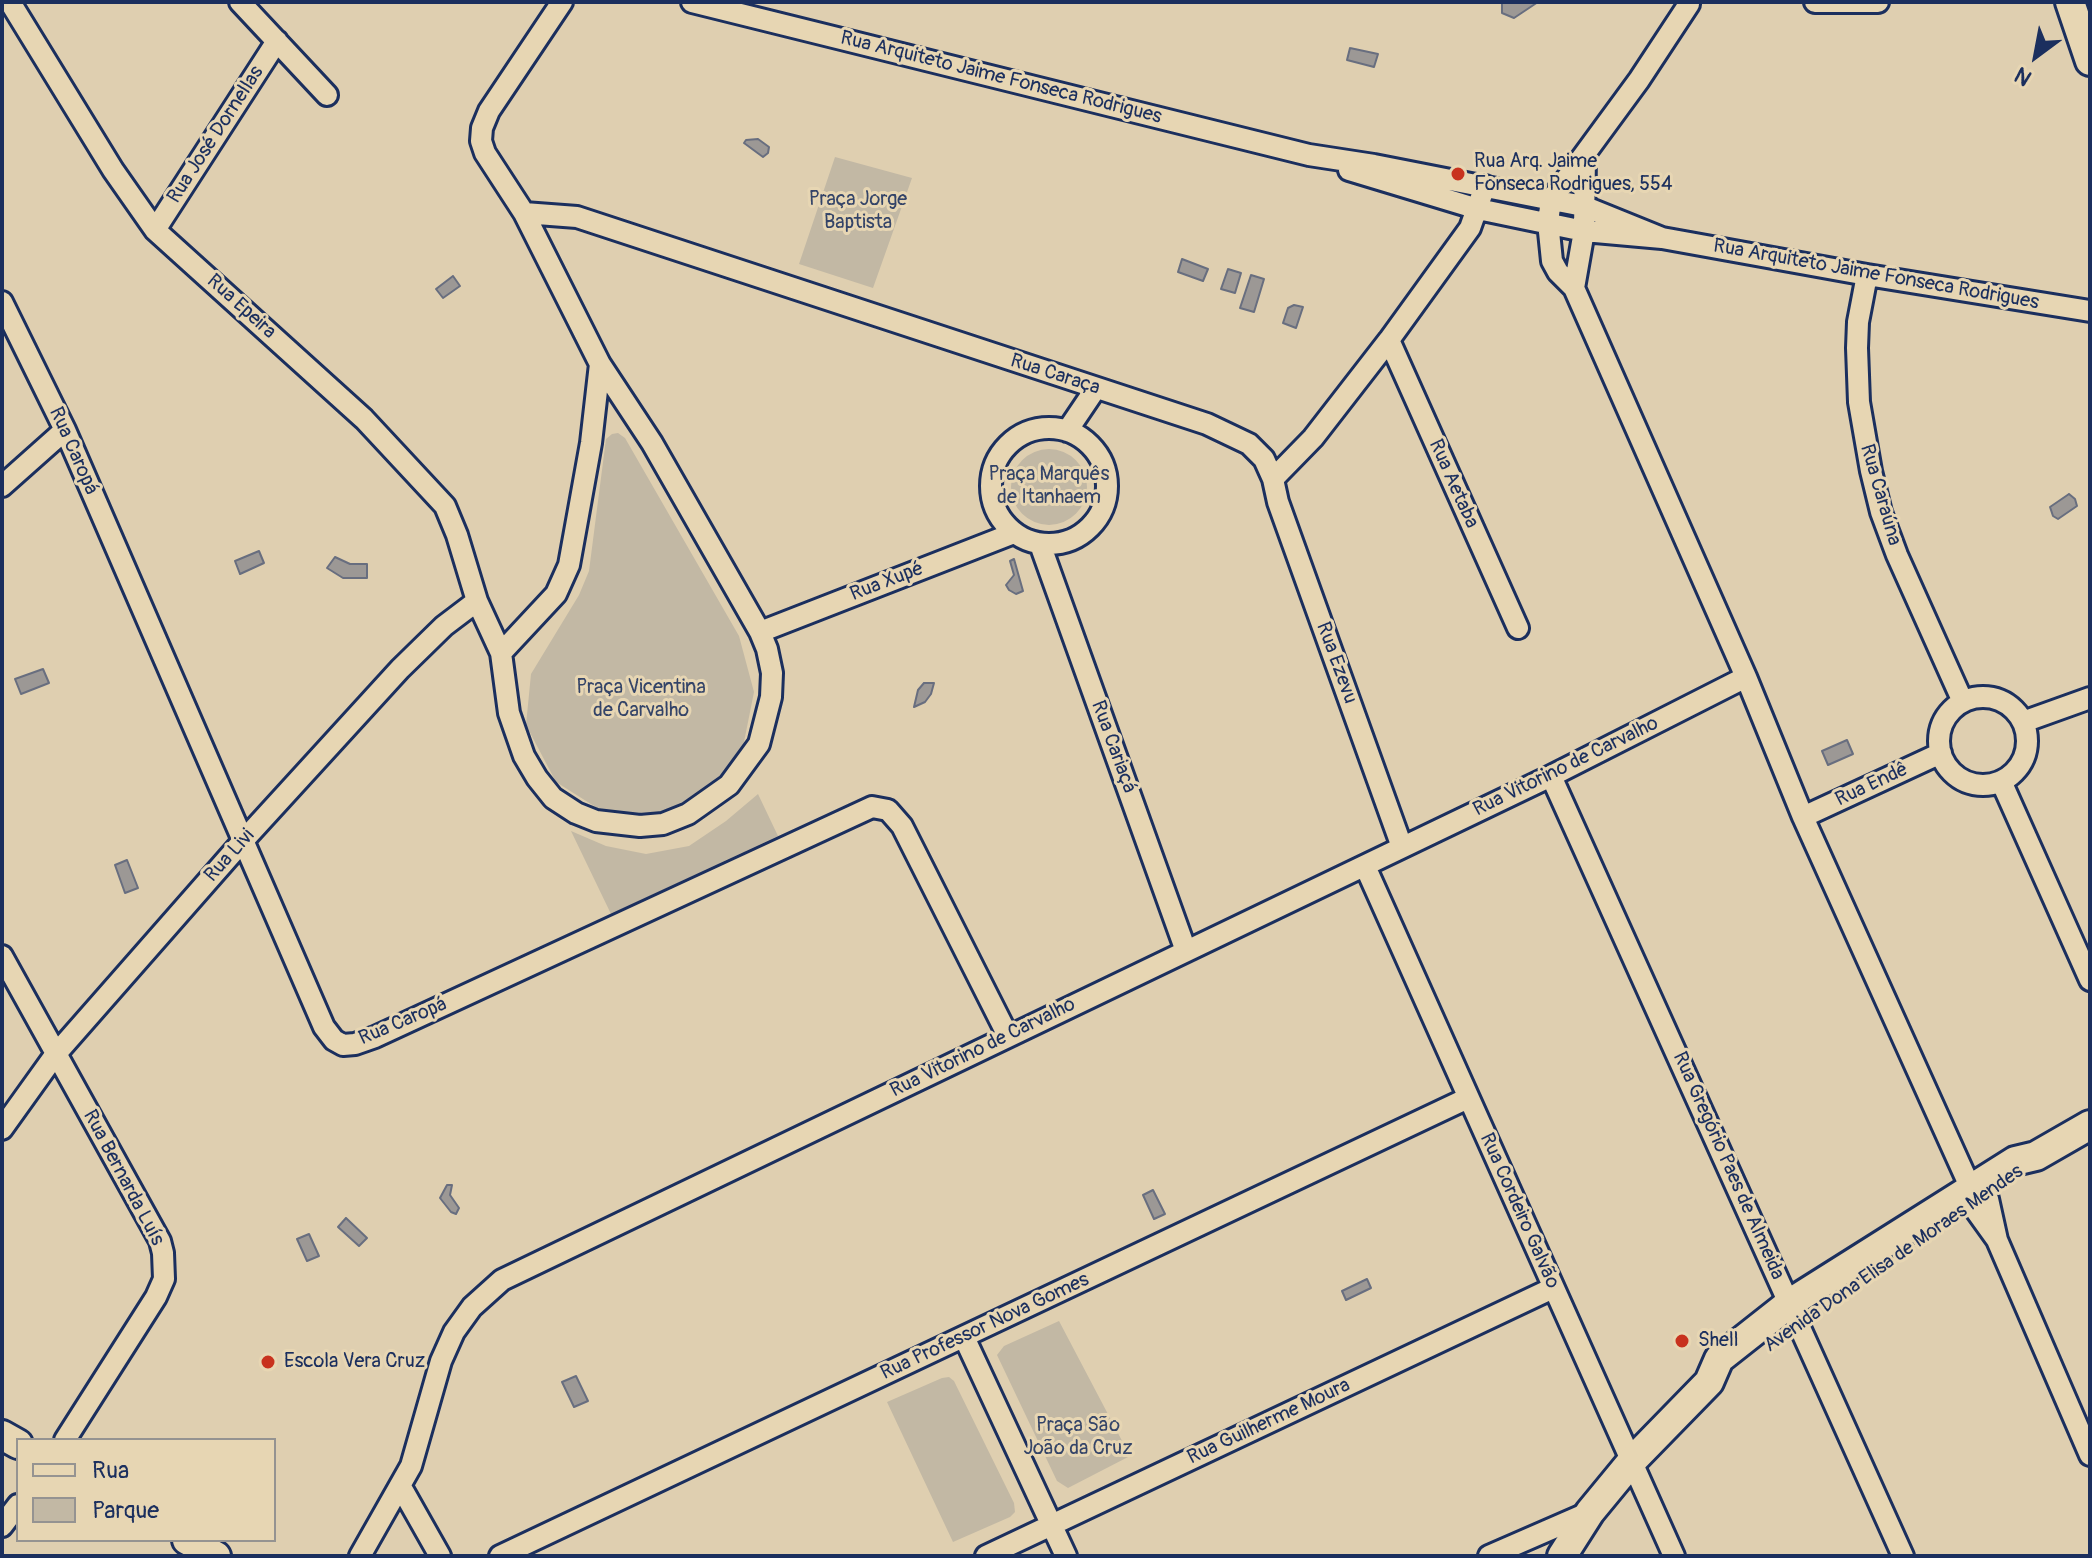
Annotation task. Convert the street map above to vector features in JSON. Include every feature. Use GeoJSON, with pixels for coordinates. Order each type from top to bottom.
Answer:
{"type":"FeatureCollection","features":[{"type":"Feature","properties":{"kind":"street","name":"Rua Epeira"},"geometry":{"type":"LineString","coordinates":[[10,2],[113,170],[155,230],[364,419],[445,506],[477,601],[501,653]]}},
{"type":"Feature","properties":{"kind":"street"},"geometry":{"type":"LineString","coordinates":[[240,2],[327,95]]}},
{"type":"Feature","properties":{"kind":"street"},"geometry":{"type":"LineString","coordinates":[[562,2],[489,111],[481,141],[493,167],[524,213],[600,364],[652,443],[760,632],[772,673],[771,697],[759,744],[729,785],[688,814],[663,824],[640,826],[596,821],[553,798],[524,756],[509,713],[501,653],[556,594],[569,565],[591,443],[600,364]]}},
{"type":"Feature","properties":{"kind":"street","name":"Rua Arquiteto Jaime Fonseca Rodrigues"},"geometry":{"type":"LineString","coordinates":[[692,2],[1309,155],[1583,206],[1662,238]]}},
{"type":"Feature","properties":{"kind":"street"},"geometry":{"type":"LineString","coordinates":[[1682,2],[1668,34],[1639,80],[1551,200],[1548,222],[1552,261],[1574,288],[1746,677],[1803,817],[2088,1444]]}},
{"type":"Feature","properties":{"kind":"street"},"geometry":{"type":"LineString","coordinates":[[1815,2],[1878,2]]}},
{"type":"Feature","properties":{"kind":"street"},"geometry":{"type":"LineString","coordinates":[[2070,2],[2090,61]]}},
{"type":"Feature","properties":{"kind":"street","name":"Rua José Dornellas"},"geometry":{"type":"LineString","coordinates":[[155,230],[277,41]]}},
{"type":"Feature","properties":{"kind":"street","name":"Rua Arquiteto Jaime Fonseca Rodrigues"},"geometry":{"type":"LineString","coordinates":[[1309,155],[1376,180],[1478,209],[1584,231],[1662,238],[2090,311]]}},
{"type":"Feature","properties":{"kind":"street"},"geometry":{"type":"LineString","coordinates":[[1574,288],[1584,231],[1585,155]]}},
{"type":"Feature","properties":{"kind":"street"},"geometry":{"type":"LineString","coordinates":[[1273,479],[1313,438],[1389,340],[1470,228],[1485,186]]}},
{"type":"Feature","properties":{"kind":"street","name":"Rua Caraça"},"geometry":{"type":"LineString","coordinates":[[524,213],[577,217],[1228,433],[1249,444],[1264,459],[1273,479]]}},
{"type":"Feature","properties":{"kind":"street","name":"Rua Caraúna"},"geometry":{"type":"LineString","coordinates":[[1867,275],[1858,322],[1857,348],[1859,402],[1871,471],[1881,512],[1897,555],[1963,702]]}},
{"type":"Feature","properties":{"kind":"street","name":"Rua Caropá"},"geometry":{"type":"LineString","coordinates":[[2,302],[65,430],[242,842],[324,1027],[334,1040],[343,1045],[355,1044],[389,1031],[872,807],[888,810],[902,826],[1008,1036]]}},
{"type":"Feature","properties":{"kind":"street","name":"Rua Aetaba"},"geometry":{"type":"LineString","coordinates":[[1389,340],[1518,628]]}},
{"type":"Feature","properties":{"kind":"street"},"geometry":{"type":"LineString","coordinates":[[1067,431],[1096,388]]}},
{"type":"Feature","properties":{"kind":"street"},"geometry":{"type":"LineString","coordinates":[[1049,427],[1067,431],[1086,441],[1100,458],[1107,478],[1106,500],[1097,520],[1081,535],[1061,543],[1040,544],[1014,533],[1001,520],[993,504],[992,477],[1001,451],[1014,439],[1030,430],[1049,427]]}},
{"type":"Feature","properties":{"kind":"street"},"geometry":{"type":"LineString","coordinates":[[2,486],[65,430]]}},
{"type":"Feature","properties":{"kind":"street","name":"Rua Ezevu"},"geometry":{"type":"LineString","coordinates":[[1273,479],[1278,502],[1402,847]]}},
{"type":"Feature","properties":{"kind":"street","name":"Rua Xupé"},"geometry":{"type":"LineString","coordinates":[[760,632],[1014,533]]}},
{"type":"Feature","properties":{"kind":"street","name":"Rua Cariaçá"},"geometry":{"type":"LineString","coordinates":[[1040,544],[1186,951]]}},
{"type":"Feature","properties":{"kind":"street","name":"Rua Livi"},"geometry":{"type":"LineString","coordinates":[[2,1129],[55,1055],[242,842],[400,669],[444,626],[477,601]]}},
{"type":"Feature","properties":{"kind":"street","name":"Rua Vitorino de Carvalho"},"geometry":{"type":"LineString","coordinates":[[360,1556],[401,1487],[419,1444],[441,1361],[454,1332],[472,1307],[502,1280],[1551,776],[1746,677]]}},
{"type":"Feature","properties":{"kind":"street"},"geometry":{"type":"LineString","coordinates":[[1990,697],[2015,710],[2023,722],[2027,733],[2025,756],[2011,775],[2001,781],[1976,785],[1964,781],[1946,764],[1939,741],[1946,718],[1963,702],[1990,697]]}},
{"type":"Feature","properties":{"kind":"street"},"geometry":{"type":"LineString","coordinates":[[2023,722],[2090,698]]}},
{"type":"Feature","properties":{"kind":"street","name":"Rua Endê"},"geometry":{"type":"LineString","coordinates":[[1803,817],[1941,753]]}},
{"type":"Feature","properties":{"kind":"street","name":"Rua Gregório Paes de Almeida"},"geometry":{"type":"LineString","coordinates":[[1551,776],[1903,1556]]}},
{"type":"Feature","properties":{"kind":"street"},"geometry":{"type":"LineString","coordinates":[[2001,781],[2090,980]]}},
{"type":"Feature","properties":{"kind":"street","name":"Rua Cordeiro Galvão"},"geometry":{"type":"LineString","coordinates":[[1365,866],[1674,1556]]}},
{"type":"Feature","properties":{"kind":"street","name":"Rua Bernarda Luís"},"geometry":{"type":"LineString","coordinates":[[2,956],[160,1241],[165,1266],[164,1279],[156,1297],[66,1438]]}},
{"type":"Feature","properties":{"kind":"street","name":"Rua Professor Nova Gomes"},"geometry":{"type":"LineString","coordinates":[[500,1556],[1468,1098]]}},
{"type":"Feature","properties":{"kind":"street","name":"Avenida Dona Elisa de Moraes Mendes"},"geometry":{"type":"LineString","coordinates":[[1562,1556],[1590,1512],[1632,1461],[1709,1382],[1732,1374],[1794,1312],[1978,1199],[2015,1161],[2036,1156],[2090,1125]]}},
{"type":"Feature","properties":{"kind":"street","name":"Rua Guilherme Moura"},"geometry":{"type":"LineString","coordinates":[[986,1556],[1553,1288]]}},
{"type":"Feature","properties":{"kind":"street"},"geometry":{"type":"LineString","coordinates":[[964,1337],[1066,1556]]}},
{"type":"Feature","properties":{"kind":"street"},"geometry":{"type":"LineString","coordinates":[[401,1487],[440,1556]]}},
{"type":"Feature","properties":{"kind":"street"},"geometry":{"type":"LineString","coordinates":[[2,1526],[16,1508]]}},
{"type":"Feature","properties":{"kind":"street"},"geometry":{"type":"LineString","coordinates":[[1489,1556],[1590,1512]]}},
{"type":"Feature","properties":{"kind":"street"},"geometry":{"type":"LineString","coordinates":[[191,1542],[216,1556]]}},
{"type":"Feature","properties":{"kind":"green space","name":"Praça Jorge Baptista"},"geometry":{"type":"Polygon","coordinates":[[[835,157],[912,178],[873,288],[799,264],[835,157]]]}},
{"type":"Feature","properties":{"kind":"green space","name":"Praça Vicentina de Carvalho"},"geometry":{"type":"Polygon","coordinates":[[[618,433],[625,438],[739,636],[754,692],[742,752],[708,793],[660,814],[602,811],[556,782],[526,725],[531,674],[579,595],[589,571],[606,439],[618,433]]]}},
{"type":"Feature","properties":{"kind":"green space","name":"Praça Marquês de Itanhaem"},"geometry":{"type":"Polygon","coordinates":[[[1042,449],[1056,449],[1070,455],[1081,466],[1087,487],[1084,502],[1076,514],[1056,525],[1042,525],[1028,519],[1017,508],[1011,494],[1011,480],[1017,466],[1028,455],[1042,449]]]}},
{"type":"Feature","properties":{"kind":"green space"},"geometry":{"type":"Polygon","coordinates":[[[758,794],[778,836],[611,914],[571,831],[606,846],[646,854],[689,846],[758,794]]]}},
{"type":"Feature","properties":{"kind":"green space","name":"Praça São João da Cruz"},"geometry":{"type":"Polygon","coordinates":[[[1059,1321],[1130,1456],[1068,1488],[1057,1481],[997,1355],[1004,1346],[1059,1321]]]}},
{"type":"Feature","properties":{"kind":"green space","name":"Praça São João da Cruz"},"geometry":{"type":"Polygon","coordinates":[[[949,1377],[954,1381],[1014,1503],[1015,1512],[953,1542],[887,1402],[949,1377]]]}},
{"type":"Feature","properties":{"kind":"shaded area"},"geometry":{"type":"Polygon","coordinates":[[[1502,2],[1538,2],[1514,18],[1502,13],[1502,2]]]}},
{"type":"Feature","properties":{"kind":"shaded area"},"geometry":{"type":"Polygon","coordinates":[[[1350,48],[1378,54],[1374,67],[1347,60],[1350,48]]]}},
{"type":"Feature","properties":{"kind":"shaded area"},"geometry":{"type":"Polygon","coordinates":[[[758,139],[769,147],[763,157],[744,143],[758,139]]]}},
{"type":"Feature","properties":{"kind":"shaded area"},"geometry":{"type":"Polygon","coordinates":[[[1182,259],[1208,269],[1203,281],[1178,272],[1182,259]]]}},
{"type":"Feature","properties":{"kind":"shaded area"},"geometry":{"type":"Polygon","coordinates":[[[1228,269],[1241,273],[1235,293],[1221,289],[1228,269]]]}},
{"type":"Feature","properties":{"kind":"shaded area"},"geometry":{"type":"Polygon","coordinates":[[[1251,275],[1264,279],[1254,312],[1240,308],[1251,275]]]}},
{"type":"Feature","properties":{"kind":"shaded area"},"geometry":{"type":"Polygon","coordinates":[[[453,276],[460,286],[443,298],[436,289],[453,276]]]}},
{"type":"Feature","properties":{"kind":"shaded area"},"geometry":{"type":"Polygon","coordinates":[[[1294,305],[1303,307],[1296,328],[1283,323],[1288,308],[1294,305]]]}},
{"type":"Feature","properties":{"kind":"shaded area"},"geometry":{"type":"Polygon","coordinates":[[[2069,494],[2077,506],[2058,519],[2053,516],[2050,507],[2069,494]]]}},
{"type":"Feature","properties":{"kind":"shaded area"},"geometry":{"type":"Polygon","coordinates":[[[259,551],[264,563],[240,574],[235,561],[259,551]]]}},
{"type":"Feature","properties":{"kind":"shaded area"},"geometry":{"type":"Polygon","coordinates":[[[335,557],[350,564],[367,564],[367,578],[343,578],[327,568],[335,557]]]}},
{"type":"Feature","properties":{"kind":"shaded area"},"geometry":{"type":"Polygon","coordinates":[[[1014,559],[1023,591],[1016,594],[1006,585],[1014,575],[1010,561],[1014,559]]]}},
{"type":"Feature","properties":{"kind":"shaded area"},"geometry":{"type":"Polygon","coordinates":[[[43,669],[49,683],[21,694],[15,679],[43,669]]]}},
{"type":"Feature","properties":{"kind":"shaded area"},"geometry":{"type":"Polygon","coordinates":[[[924,683],[934,683],[931,694],[925,702],[914,707],[918,690],[924,683]]]}},
{"type":"Feature","properties":{"kind":"shaded area"},"geometry":{"type":"Polygon","coordinates":[[[1847,740],[1853,754],[1828,765],[1822,751],[1847,740]]]}},
{"type":"Feature","properties":{"kind":"shaded area"},"geometry":{"type":"Polygon","coordinates":[[[127,860],[138,888],[125,893],[115,865],[127,860]]]}},
{"type":"Feature","properties":{"kind":"shaded area"},"geometry":{"type":"Polygon","coordinates":[[[447,1185],[452,1185],[450,1195],[459,1208],[456,1214],[440,1198],[447,1185]]]}},
{"type":"Feature","properties":{"kind":"shaded area"},"geometry":{"type":"Polygon","coordinates":[[[1153,1190],[1165,1214],[1154,1219],[1143,1195],[1153,1190]]]}},
{"type":"Feature","properties":{"kind":"shaded area"},"geometry":{"type":"Polygon","coordinates":[[[346,1218],[367,1238],[359,1246],[338,1227],[346,1218]]]}},
{"type":"Feature","properties":{"kind":"shaded area"},"geometry":{"type":"Polygon","coordinates":[[[309,1234],[319,1256],[307,1261],[297,1239],[309,1234]]]}},
{"type":"Feature","properties":{"kind":"shaded area"},"geometry":{"type":"Polygon","coordinates":[[[1367,1279],[1371,1288],[1346,1300],[1342,1291],[1367,1279]]]}},
{"type":"Feature","properties":{"kind":"shaded area"},"geometry":{"type":"Polygon","coordinates":[[[576,1376],[588,1401],[574,1407],[562,1382],[576,1376]]]}},
{"type":"Feature","properties":{"kind":"place","name":"Rua Arq. Jaime Fonseca Rodrigues, 554"},"geometry":{"type":"Point","coordinates":[1458,174]}},
{"type":"Feature","properties":{"kind":"place","name":"Shell"},"geometry":{"type":"Point","coordinates":[1682,1341]}},
{"type":"Feature","properties":{"kind":"place","name":"Escola Vera Cruz"},"geometry":{"type":"Point","coordinates":[268,1362]}}]}
